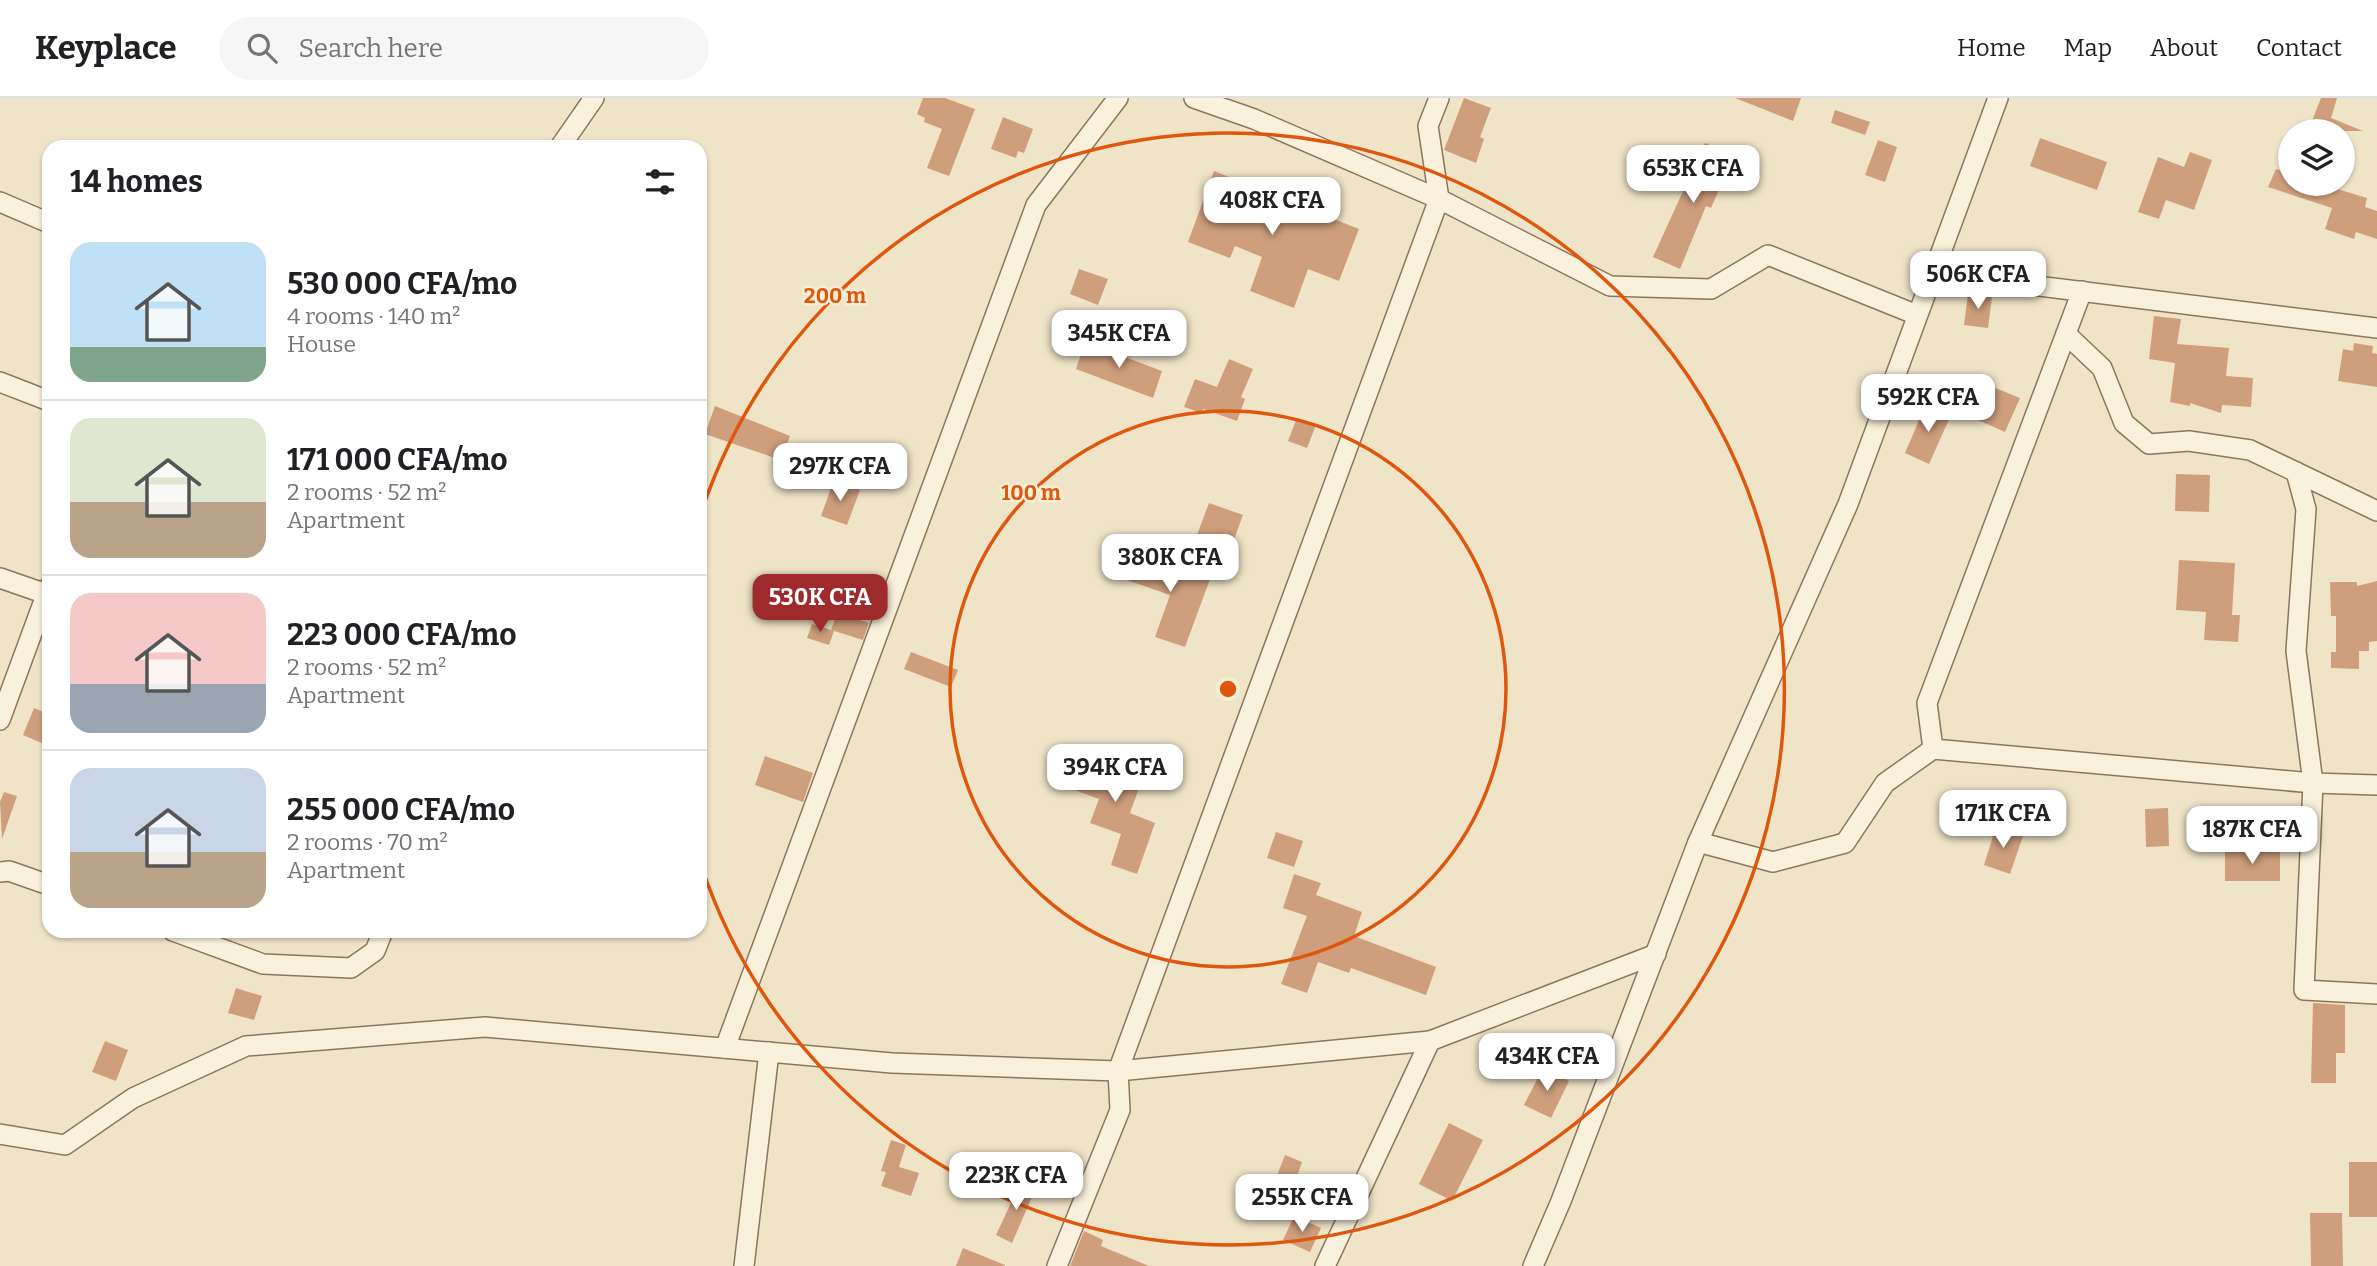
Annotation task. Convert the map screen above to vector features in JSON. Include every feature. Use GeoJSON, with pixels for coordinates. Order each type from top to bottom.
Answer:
{"type":"FeatureCollection","features":[{"type":"Feature","properties":{"kind":"street"},"geometry":{"type":"LineString","coordinates":[[565,140],[594,98]]}},
{"type":"Feature","properties":{"kind":"street"},"geometry":{"type":"LineString","coordinates":[[724,1048],[1036,205],[1118,98]]}},
{"type":"Feature","properties":{"kind":"street"},"geometry":{"type":"LineString","coordinates":[[1194,98],[1254,119],[1438,199],[1609,286],[1711,289],[1768,255],[1917,315]]}},
{"type":"Feature","properties":{"kind":"street"},"geometry":{"type":"LineString","coordinates":[[1057,1266],[1120,1110],[1118,1071],[1438,199],[1428,126],[1439,98]]}},
{"type":"Feature","properties":{"kind":"street"},"geometry":{"type":"LineString","coordinates":[[1532,1266],[1561,1201],[1698,842],[1848,503],[1998,98]]}},
{"type":"Feature","properties":{"kind":"street"},"geometry":{"type":"LineString","coordinates":[[0,202],[42,220]]}},
{"type":"Feature","properties":{"kind":"street"},"geometry":{"type":"LineString","coordinates":[[1933,272],[2377,328]]}},
{"type":"Feature","properties":{"kind":"street"},"geometry":{"type":"LineString","coordinates":[[1933,749],[1927,704],[2082,291]]}},
{"type":"Feature","properties":{"kind":"street"},"geometry":{"type":"LineString","coordinates":[[2066,334],[2102,368],[2124,424],[2149,444],[2189,441],[2249,450],[2377,511]]}},
{"type":"Feature","properties":{"kind":"street"},"geometry":{"type":"LineString","coordinates":[[0,382],[42,398]]}},
{"type":"Feature","properties":{"kind":"street"},"geometry":{"type":"LineString","coordinates":[[2296,472],[2306,509],[2296,651],[2313,783],[2304,990],[2377,995]]}},
{"type":"Feature","properties":{"kind":"street"},"geometry":{"type":"LineString","coordinates":[[0,578],[42,590]]}},
{"type":"Feature","properties":{"kind":"street"},"geometry":{"type":"LineString","coordinates":[[0,720],[42,608]]}},
{"type":"Feature","properties":{"kind":"street"},"geometry":{"type":"LineString","coordinates":[[1698,842],[1773,862],[1845,843],[1885,783],[1933,749],[2313,783],[2377,785]]}},
{"type":"Feature","properties":{"kind":"street"},"geometry":{"type":"LineString","coordinates":[[0,872],[9,871],[42,883]]}},
{"type":"Feature","properties":{"kind":"street"},"geometry":{"type":"LineString","coordinates":[[192,938],[263,964],[351,968],[375,951],[380,938]]}},
{"type":"Feature","properties":{"kind":"street"},"geometry":{"type":"LineString","coordinates":[[0,1134],[65,1145],[133,1098],[246,1046],[485,1027],[892,1063],[1118,1071],[1430,1041],[1656,954]]}},
{"type":"Feature","properties":{"kind":"street"},"geometry":{"type":"LineString","coordinates":[[1325,1266],[1430,1041]]}},
{"type":"Feature","properties":{"kind":"street"},"geometry":{"type":"LineString","coordinates":[[744,1266],[769,1052]]}},
{"type":"Feature","properties":{"kind":"building"},"geometry":{"type":"Polygon","coordinates":[[[923,98],[945,98],[975,109],[949,176],[927,168],[942,129],[924,122],[925,118],[917,114],[923,98]]]}},
{"type":"Feature","properties":{"kind":"building"},"geometry":{"type":"Polygon","coordinates":[[[1464,98],[1491,108],[1480,137],[1484,139],[1476,163],[1444,150],[1464,98]]]}},
{"type":"Feature","properties":{"kind":"building"},"geometry":{"type":"Polygon","coordinates":[[[1735,98],[1801,98],[1793,121],[1735,98]]]}},
{"type":"Feature","properties":{"kind":"building"},"geometry":{"type":"Polygon","coordinates":[[[2321,98],[2337,98],[2331,118],[2333,119],[2313,119],[2321,98]]]}},
{"type":"Feature","properties":{"kind":"building"},"geometry":{"type":"Polygon","coordinates":[[[1835,110],[1870,122],[1865,135],[1831,123],[1835,110]]]}},
{"type":"Feature","properties":{"kind":"building"},"geometry":{"type":"Polygon","coordinates":[[[1003,117],[1033,129],[1024,153],[1018,151],[1016,158],[991,149],[1003,117]]]}},
{"type":"Feature","properties":{"kind":"building"},"geometry":{"type":"Polygon","coordinates":[[[2040,138],[2107,162],[2097,190],[2030,166],[2040,138]]]}},
{"type":"Feature","properties":{"kind":"building"},"geometry":{"type":"Polygon","coordinates":[[[1878,140],[1897,147],[1885,182],[1865,175],[1878,140]]]}},
{"type":"Feature","properties":{"kind":"building"},"geometry":{"type":"Polygon","coordinates":[[[1705,143],[1734,155],[1711,208],[1706,206],[1680,269],[1653,257],[1705,143]]]}},
{"type":"Feature","properties":{"kind":"building"},"geometry":{"type":"Polygon","coordinates":[[[2190,152],[2212,160],[2194,210],[2166,200],[2159,219],[2138,212],[2158,157],[2184,167],[2190,152]]]}},
{"type":"Feature","properties":{"kind":"building"},"geometry":{"type":"Polygon","coordinates":[[[2276,169],[2278,170],[2278,190],[2268,187],[2276,169]]]}},
{"type":"Feature","properties":{"kind":"building"},"geometry":{"type":"Polygon","coordinates":[[[1214,171],[1359,229],[1339,281],[1308,269],[1294,308],[1250,291],[1262,257],[1235,246],[1230,258],[1188,242],[1214,171]]]}},
{"type":"Feature","properties":{"kind":"building"},"geometry":{"type":"Polygon","coordinates":[[[2355,194],[2367,198],[2365,207],[2377,211],[2377,239],[2356,232],[2354,239],[2325,229],[2332,208],[2295,196],[2355,194]]]}},
{"type":"Feature","properties":{"kind":"building"},"geometry":{"type":"Polygon","coordinates":[[[1079,269],[1108,279],[1098,305],[1070,294],[1079,269]]]}},
{"type":"Feature","properties":{"kind":"building"},"geometry":{"type":"Polygon","coordinates":[[[1968,294],[1992,297],[1988,328],[1964,325],[1968,294]]]}},
{"type":"Feature","properties":{"kind":"building"},"geometry":{"type":"Polygon","coordinates":[[[2154,316],[2181,319],[2177,344],[2229,348],[2226,376],[2253,378],[2251,407],[2222,405],[2221,413],[2190,403],[2190,406],[2170,402],[2175,363],[2149,359],[2154,316]]]}},
{"type":"Feature","properties":{"kind":"building"},"geometry":{"type":"Polygon","coordinates":[[[1085,342],[1162,371],[1153,398],[1076,369],[1085,342]]]}},
{"type":"Feature","properties":{"kind":"building"},"geometry":{"type":"Polygon","coordinates":[[[2354,343],[2373,346],[2372,353],[2377,354],[2377,387],[2338,381],[2343,349],[2353,351],[2354,343]]]}},
{"type":"Feature","properties":{"kind":"building"},"geometry":{"type":"Polygon","coordinates":[[[1229,359],[1253,369],[1241,397],[1245,399],[1237,421],[1203,409],[1202,413],[1184,407],[1195,379],[1217,387],[1229,359]]]}},
{"type":"Feature","properties":{"kind":"building"},"geometry":{"type":"Polygon","coordinates":[[[1983,383],[2020,398],[2005,432],[1969,416],[1983,383]]]}},
{"type":"Feature","properties":{"kind":"building"},"geometry":{"type":"Polygon","coordinates":[[[1926,404],[1951,415],[1929,464],[1905,453],[1926,404]]]}},
{"type":"Feature","properties":{"kind":"building"},"geometry":{"type":"Polygon","coordinates":[[[715,406],[790,436],[781,460],[707,435],[715,406]]]}},
{"type":"Feature","properties":{"kind":"building"},"geometry":{"type":"Polygon","coordinates":[[[1297,418],[1316,425],[1307,448],[1288,441],[1297,418]]]}},
{"type":"Feature","properties":{"kind":"building"},"geometry":{"type":"Polygon","coordinates":[[[2176,474],[2210,475],[2209,512],[2175,511],[2176,474]]]}},
{"type":"Feature","properties":{"kind":"building"},"geometry":{"type":"Polygon","coordinates":[[[834,480],[860,490],[847,525],[821,516],[834,480]]]}},
{"type":"Feature","properties":{"kind":"building"},"geometry":{"type":"Polygon","coordinates":[[[1209,503],[1243,515],[1228,556],[1194,543],[1209,503]]]}},
{"type":"Feature","properties":{"kind":"building"},"geometry":{"type":"Polygon","coordinates":[[[1131,550],[1210,579],[1185,647],[1155,637],[1170,595],[1121,578],[1131,550]]]}},
{"type":"Feature","properties":{"kind":"building"},"geometry":{"type":"Polygon","coordinates":[[[2179,560],[2235,563],[2232,615],[2240,615],[2238,642],[2204,640],[2206,612],[2176,610],[2179,560]]]}},
{"type":"Feature","properties":{"kind":"building"},"geometry":{"type":"Polygon","coordinates":[[[2377,581],[2377,641],[2369,642],[2369,651],[2359,651],[2359,669],[2331,668],[2331,652],[2336,652],[2336,616],[2331,616],[2330,582],[2357,582],[2357,586],[2377,581]]]}},
{"type":"Feature","properties":{"kind":"building"},"geometry":{"type":"Polygon","coordinates":[[[837,613],[869,623],[863,640],[831,630],[837,613]]]}},
{"type":"Feature","properties":{"kind":"building"},"geometry":{"type":"Polygon","coordinates":[[[812,624],[834,631],[829,645],[807,638],[812,624]]]}},
{"type":"Feature","properties":{"kind":"building"},"geometry":{"type":"Polygon","coordinates":[[[911,652],[958,670],[951,687],[904,669],[911,652]]]}},
{"type":"Feature","properties":{"kind":"building"},"geometry":{"type":"Polygon","coordinates":[[[34,708],[42,711],[42,743],[23,735],[34,708]]]}},
{"type":"Feature","properties":{"kind":"building"},"geometry":{"type":"Polygon","coordinates":[[[1104,750],[1147,766],[1130,813],[1155,823],[1137,874],[1111,865],[1121,834],[1090,823],[1099,799],[1061,785],[1070,760],[1097,770],[1104,750]]]}},
{"type":"Feature","properties":{"kind":"building"},"geometry":{"type":"Polygon","coordinates":[[[765,756],[813,773],[803,802],[755,785],[765,756]]]}},
{"type":"Feature","properties":{"kind":"building"},"geometry":{"type":"Polygon","coordinates":[[[4,792],[17,796],[2,839],[0,802],[4,792]]]}},
{"type":"Feature","properties":{"kind":"building"},"geometry":{"type":"Polygon","coordinates":[[[2168,808],[2169,846],[2146,847],[2145,809],[2168,808]]]}},
{"type":"Feature","properties":{"kind":"building"},"geometry":{"type":"Polygon","coordinates":[[[1996,827],[2023,836],[2010,874],[1984,865],[1996,827]]]}},
{"type":"Feature","properties":{"kind":"building"},"geometry":{"type":"Polygon","coordinates":[[[1276,832],[1303,841],[1294,867],[1267,858],[1276,832]]]}},
{"type":"Feature","properties":{"kind":"building"},"geometry":{"type":"Polygon","coordinates":[[[2225,850],[2280,850],[2280,881],[2225,881],[2225,850]]]}},
{"type":"Feature","properties":{"kind":"building"},"geometry":{"type":"Polygon","coordinates":[[[1294,874],[1321,883],[1316,895],[1362,912],[1354,936],[1436,967],[1426,995],[1351,968],[1349,973],[1318,962],[1307,993],[1281,984],[1307,916],[1283,908],[1294,874]]]}},
{"type":"Feature","properties":{"kind":"building"},"geometry":{"type":"Polygon","coordinates":[[[236,988],[262,996],[254,1020],[228,1013],[236,988]]]}},
{"type":"Feature","properties":{"kind":"building"},"geometry":{"type":"Polygon","coordinates":[[[2313,1003],[2345,1005],[2345,1053],[2336,1053],[2336,1083],[2311,1083],[2313,1003]]]}},
{"type":"Feature","properties":{"kind":"building"},"geometry":{"type":"Polygon","coordinates":[[[105,1041],[128,1050],[116,1081],[92,1072],[105,1041]]]}},
{"type":"Feature","properties":{"kind":"building"},"geometry":{"type":"Polygon","coordinates":[[[1543,1068],[1569,1081],[1551,1118],[1524,1105],[1543,1068]]]}},
{"type":"Feature","properties":{"kind":"building"},"geometry":{"type":"Polygon","coordinates":[[[1449,1123],[1483,1140],[1452,1201],[1419,1184],[1449,1123]]]}},
{"type":"Feature","properties":{"kind":"building"},"geometry":{"type":"Polygon","coordinates":[[[891,1140],[906,1145],[899,1167],[919,1173],[911,1196],[881,1186],[886,1172],[881,1171],[891,1140]]]}},
{"type":"Feature","properties":{"kind":"building"},"geometry":{"type":"Polygon","coordinates":[[[1285,1155],[1302,1162],[1294,1185],[1276,1178],[1285,1155]]]}},
{"type":"Feature","properties":{"kind":"building"},"geometry":{"type":"Polygon","coordinates":[[[2349,1162],[2377,1162],[2377,1217],[2349,1217],[2349,1162]]]}},
{"type":"Feature","properties":{"kind":"building"},"geometry":{"type":"Polygon","coordinates":[[[1021,1181],[1036,1188],[1012,1243],[996,1235],[1021,1181]]]}},
{"type":"Feature","properties":{"kind":"building"},"geometry":{"type":"Polygon","coordinates":[[[2310,1213],[2342,1213],[2343,1266],[2311,1266],[2310,1213]]]}},
{"type":"Feature","properties":{"kind":"building"},"geometry":{"type":"Polygon","coordinates":[[[1294,1216],[1321,1228],[1310,1252],[1283,1240],[1294,1216]]]}},
{"type":"Feature","properties":{"kind":"building"},"geometry":{"type":"Polygon","coordinates":[[[1084,1231],[1103,1240],[1101,1246],[1149,1266],[1070,1266],[1084,1231]]]}},
{"type":"Feature","properties":{"kind":"building"},"geometry":{"type":"Polygon","coordinates":[[[963,1248],[1005,1265],[1005,1266],[956,1266],[963,1248]]]}}]}
